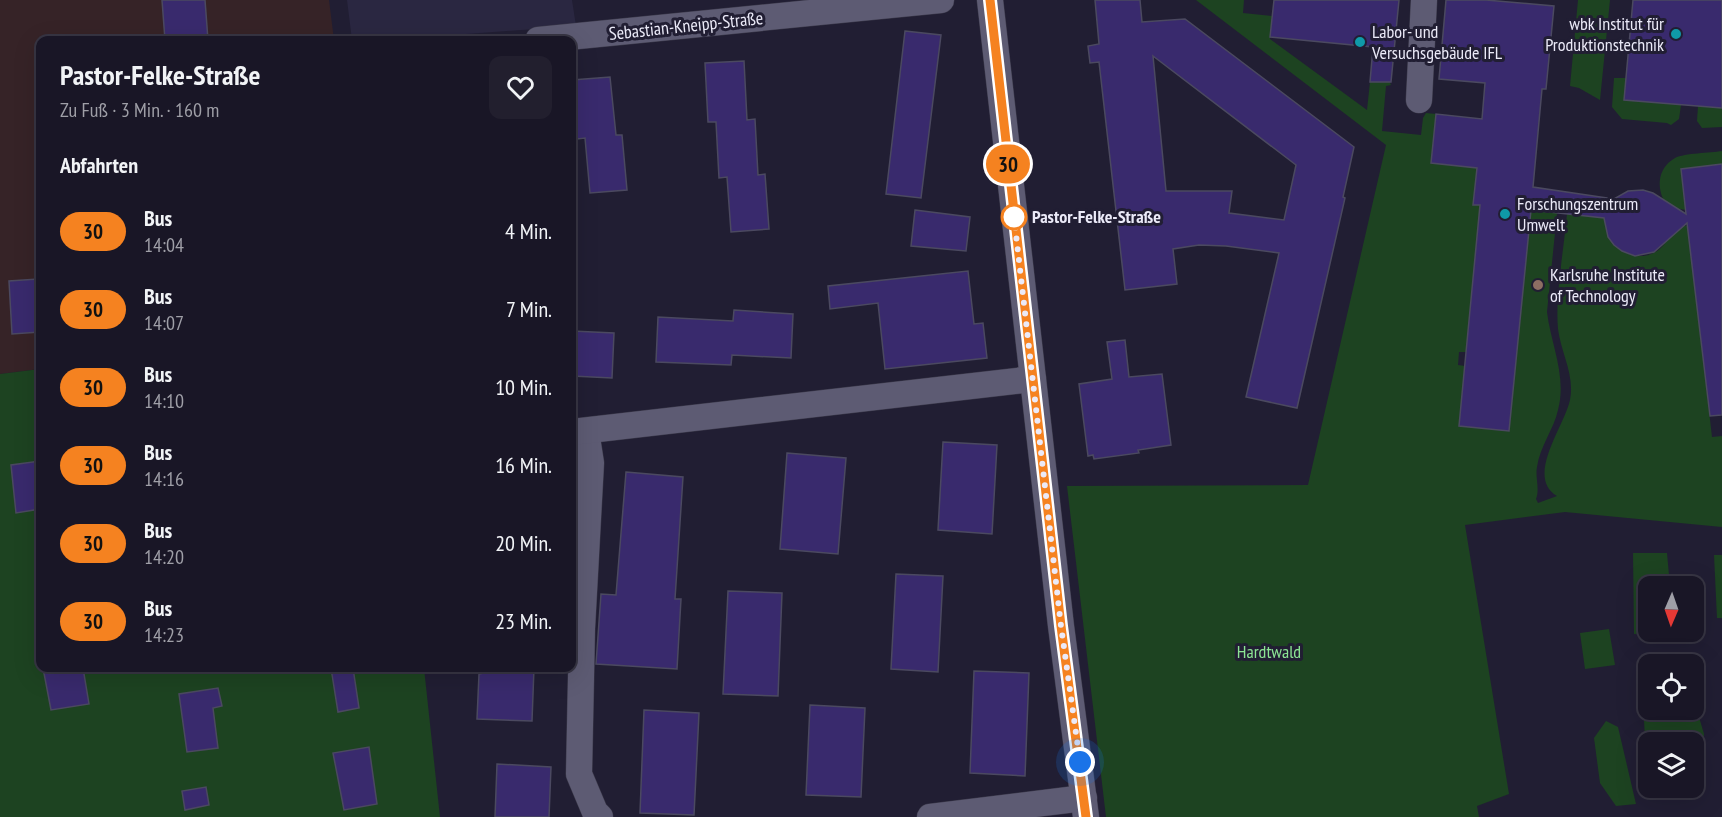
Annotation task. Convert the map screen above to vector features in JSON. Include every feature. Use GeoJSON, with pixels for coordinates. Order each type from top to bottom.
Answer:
{"type":"FeatureCollection","features":[{"type":"Feature","properties":{"kind":"street","name":"Sebastian-Kneipp-Straße"},"geometry":{"type":"LineString","coordinates":[[576,36],[941,0]]}},
{"type":"Feature","properties":{"kind":"street"},"geometry":{"type":"LineString","coordinates":[[930,817],[1085,808],[1061,626],[990,0]]}},
{"type":"Feature","properties":{"kind":"street"},"geometry":{"type":"LineString","coordinates":[[1419,100],[1424,0]]}},
{"type":"Feature","properties":{"kind":"street"},"geometry":{"type":"LineString","coordinates":[[600,817],[595,812],[579,774],[582,629],[591,464],[579,432],[1033,379]]}},
{"type":"Feature","properties":{"kind":"shaded area"},"geometry":{"type":"Polygon","coordinates":[[[0,0],[329,0],[334,36],[36,36],[36,370],[0,374],[0,0]]]}},
{"type":"Feature","properties":{"kind":"shaded area"},"geometry":{"type":"Polygon","coordinates":[[[347,0],[572,0],[576,26],[440,36],[352,36],[347,0]]]}},
{"type":"Feature","properties":{"kind":"shaded area"},"geometry":{"type":"Polygon","coordinates":[[[576,466],[580,470],[576,506],[576,466]]]}},
{"type":"Feature","properties":{"kind":"green space","name":"Hardtwald"},"geometry":{"type":"Polygon","coordinates":[[[1196,0],[1244,0],[1243,13],[1272,16],[1270,39],[1367,110],[1370,82],[1389,81],[1391,85],[1386,86],[1382,131],[1421,135],[1423,118],[1426,113],[1436,114],[1431,163],[1484,168],[1476,179],[1473,204],[1480,205],[1466,352],[1459,352],[1458,365],[1465,366],[1459,426],[1509,431],[1531,210],[1557,213],[1547,312],[1561,385],[1556,417],[1539,459],[1536,499],[1538,503],[1557,496],[1548,488],[1545,464],[1570,400],[1571,391],[1557,316],[1567,214],[1606,218],[1611,240],[1618,248],[1637,256],[1658,251],[1666,242],[1672,224],[1688,226],[1712,437],[1722,436],[1722,527],[1565,512],[1465,525],[1509,794],[1477,806],[1479,817],[1106,817],[1067,486],[1308,485],[1386,145],[1196,0]]]}},
{"type":"Feature","properties":{"kind":"green space"},"geometry":{"type":"Polygon","coordinates":[[[1578,0],[1610,0],[1600,100],[1579,88],[1570,86],[1578,0]]]}},
{"type":"Feature","properties":{"kind":"green space"},"geometry":{"type":"Polygon","coordinates":[[[1614,78],[1626,78],[1681,105],[1679,119],[1671,125],[1622,119],[1612,107],[1614,78]]]}},
{"type":"Feature","properties":{"kind":"green space"},"geometry":{"type":"Polygon","coordinates":[[[1698,106],[1722,108],[1722,127],[1702,128],[1697,121],[1698,106]]]}},
{"type":"Feature","properties":{"kind":"green space"},"geometry":{"type":"Polygon","coordinates":[[[1722,151],[1722,164],[1682,169],[1686,210],[1668,207],[1660,187],[1664,168],[1675,158],[1685,155],[1722,151]]]}},
{"type":"Feature","properties":{"kind":"green space"},"geometry":{"type":"Polygon","coordinates":[[[36,370],[36,672],[424,672],[440,817],[0,817],[0,374],[36,370]]]}},
{"type":"Feature","properties":{"kind":"green space"},"geometry":{"type":"Polygon","coordinates":[[[1633,553],[1667,553],[1669,576],[1638,576],[1638,634],[1634,634],[1633,553]]]}},
{"type":"Feature","properties":{"kind":"green space"},"geometry":{"type":"Polygon","coordinates":[[[1714,555],[1722,555],[1722,618],[1717,618],[1714,555]]]}},
{"type":"Feature","properties":{"kind":"green space"},"geometry":{"type":"Polygon","coordinates":[[[1609,629],[1615,665],[1585,669],[1580,633],[1609,629]]]}},
{"type":"Feature","properties":{"kind":"green space"},"geometry":{"type":"Polygon","coordinates":[[[1644,720],[1700,720],[1703,732],[1645,732],[1644,720]]]}},
{"type":"Feature","properties":{"kind":"green space"},"geometry":{"type":"Polygon","coordinates":[[[1606,721],[1618,727],[1636,804],[1616,806],[1600,783],[1594,738],[1606,721]]]}},
{"type":"Feature","properties":{"kind":"building"},"geometry":{"type":"Polygon","coordinates":[[[162,0],[205,0],[208,36],[165,36],[162,0]]]}},
{"type":"Feature","properties":{"kind":"building"},"geometry":{"type":"Polygon","coordinates":[[[1095,0],[1140,0],[1142,22],[1185,19],[1354,147],[1343,197],[1345,198],[1297,408],[1246,397],[1279,253],[1226,246],[1199,245],[1173,249],[1177,284],[1125,290],[1099,62],[1090,63],[1088,46],[1099,44],[1095,0]],[[1153,56],[1166,191],[1232,191],[1229,213],[1284,220],[1296,165],[1153,56]]]}},
{"type":"Feature","properties":{"kind":"building","name":"Labor- und Versuchsgebäude IFL"},"geometry":{"type":"Polygon","coordinates":[[[1274,0],[1399,0],[1391,82],[1370,82],[1373,47],[1270,37],[1274,0]]]}},
{"type":"Feature","properties":{"kind":"building","name":"Forschungszentrum Umwelt"},"geometry":{"type":"Polygon","coordinates":[[[1446,0],[1486,0],[1554,6],[1546,89],[1542,89],[1533,187],[1614,199],[1628,191],[1643,190],[1653,193],[1686,214],[1681,169],[1722,164],[1722,415],[1710,416],[1687,223],[1654,252],[1635,256],[1614,245],[1608,237],[1604,218],[1531,210],[1509,431],[1459,426],[1480,205],[1473,205],[1477,168],[1431,163],[1436,114],[1482,119],[1485,83],[1439,79],[1446,0]]]}},
{"type":"Feature","properties":{"kind":"building","name":"wbk Institut für Produktionstechnik"},"geometry":{"type":"Polygon","coordinates":[[[1633,0],[1722,0],[1722,108],[1624,100],[1633,0]]]}},
{"type":"Feature","properties":{"kind":"building"},"geometry":{"type":"Polygon","coordinates":[[[905,31],[941,35],[921,198],[886,194],[905,31]]]}},
{"type":"Feature","properties":{"kind":"building"},"geometry":{"type":"Polygon","coordinates":[[[744,61],[747,120],[755,119],[758,175],[765,174],[769,229],[731,232],[727,177],[719,178],[716,122],[708,122],[705,63],[744,61]]]}},
{"type":"Feature","properties":{"kind":"building"},"geometry":{"type":"Polygon","coordinates":[[[610,77],[616,135],[622,135],[627,190],[590,193],[585,138],[577,139],[576,80],[610,77]]]}},
{"type":"Feature","properties":{"kind":"building"},"geometry":{"type":"Polygon","coordinates":[[[915,210],[970,217],[966,251],[911,246],[915,210]]]}},
{"type":"Feature","properties":{"kind":"building"},"geometry":{"type":"Polygon","coordinates":[[[968,271],[974,324],[983,323],[987,358],[885,369],[878,303],[830,309],[828,286],[968,271]]]}},
{"type":"Feature","properties":{"kind":"building"},"geometry":{"type":"Polygon","coordinates":[[[36,279],[36,332],[12,334],[9,281],[36,279]]]}},
{"type":"Feature","properties":{"kind":"building"},"geometry":{"type":"Polygon","coordinates":[[[734,310],[793,314],[791,358],[732,355],[731,365],[656,362],[658,317],[733,321],[734,310]]]}},
{"type":"Feature","properties":{"kind":"building"},"geometry":{"type":"Polygon","coordinates":[[[576,331],[614,333],[612,378],[576,376],[576,331]]]}},
{"type":"Feature","properties":{"kind":"building"},"geometry":{"type":"Polygon","coordinates":[[[1125,340],[1129,377],[1162,374],[1171,445],[1138,450],[1139,453],[1094,459],[1093,455],[1088,456],[1079,384],[1112,379],[1107,342],[1125,340]]]}},
{"type":"Feature","properties":{"kind":"building"},"geometry":{"type":"Polygon","coordinates":[[[943,442],[997,445],[992,534],[938,530],[943,442]]]}},
{"type":"Feature","properties":{"kind":"building"},"geometry":{"type":"Polygon","coordinates":[[[787,453],[846,458],[838,554],[780,549],[787,453]]]}},
{"type":"Feature","properties":{"kind":"building"},"geometry":{"type":"Polygon","coordinates":[[[36,462],[36,510],[16,513],[11,465],[36,462]]]}},
{"type":"Feature","properties":{"kind":"building"},"geometry":{"type":"Polygon","coordinates":[[[626,472],[683,477],[675,599],[681,599],[677,669],[596,664],[601,594],[616,595],[626,472]]]}},
{"type":"Feature","properties":{"kind":"building"},"geometry":{"type":"Polygon","coordinates":[[[896,574],[943,576],[938,672],[891,669],[896,574]]]}},
{"type":"Feature","properties":{"kind":"building"},"geometry":{"type":"Polygon","coordinates":[[[728,591],[782,593],[778,696],[723,694],[728,591]]]}},
{"type":"Feature","properties":{"kind":"building"},"geometry":{"type":"Polygon","coordinates":[[[974,671],[1029,673],[1025,776],[970,773],[974,671]]]}},
{"type":"Feature","properties":{"kind":"building"},"geometry":{"type":"Polygon","coordinates":[[[44,672],[84,672],[89,704],[51,710],[44,672]]]}},
{"type":"Feature","properties":{"kind":"building"},"geometry":{"type":"Polygon","coordinates":[[[332,672],[354,672],[359,708],[338,712],[332,672]]]}},
{"type":"Feature","properties":{"kind":"building"},"geometry":{"type":"Polygon","coordinates":[[[534,672],[532,721],[477,719],[479,674],[534,672]]]}},
{"type":"Feature","properties":{"kind":"building"},"geometry":{"type":"Polygon","coordinates":[[[218,688],[222,706],[213,708],[218,748],[187,752],[179,694],[218,688]]]}},
{"type":"Feature","properties":{"kind":"building"},"geometry":{"type":"Polygon","coordinates":[[[810,705],[865,708],[861,797],[806,795],[810,705]]]}},
{"type":"Feature","properties":{"kind":"building"},"geometry":{"type":"Polygon","coordinates":[[[644,710],[699,713],[694,815],[640,813],[644,710]]]}},
{"type":"Feature","properties":{"kind":"building"},"geometry":{"type":"Polygon","coordinates":[[[369,747],[377,804],[344,810],[333,753],[369,747]]]}},
{"type":"Feature","properties":{"kind":"building"},"geometry":{"type":"Polygon","coordinates":[[[497,764],[551,767],[549,817],[495,817],[497,764]]]}},
{"type":"Feature","properties":{"kind":"building"},"geometry":{"type":"Polygon","coordinates":[[[206,787],[209,805],[185,810],[182,791],[206,787]]]}},
{"type":"Feature","properties":{"kind":"bus line","name":"30"},"geometry":{"type":"LineString","coordinates":[[990,0],[1061,626],[1086,817]]}},
{"type":"Feature","properties":{"kind":"place","name":"wbk Institut für Produktionstechnik"},"geometry":{"type":"Point","coordinates":[1676,34]}},
{"type":"Feature","properties":{"kind":"place","name":"Labor- und Versuchsgebäude IFL"},"geometry":{"type":"Point","coordinates":[1360,42]}},
{"type":"Feature","properties":{"kind":"place","name":"Forschungszentrum Umwelt"},"geometry":{"type":"Point","coordinates":[1505,214]}},
{"type":"Feature","properties":{"kind":"place","name":"Pastor-Felke-Straße"},"geometry":{"type":"Point","coordinates":[1014,217]}},
{"type":"Feature","properties":{"kind":"place","name":"Karlsruhe Institute of Technology"},"geometry":{"type":"Point","coordinates":[1538,285]}},
{"type":"Feature","properties":{"kind":"route"},"geometry":{"type":"LineString","coordinates":[[1014,217],[1061,626],[1080,762]]}}]}
